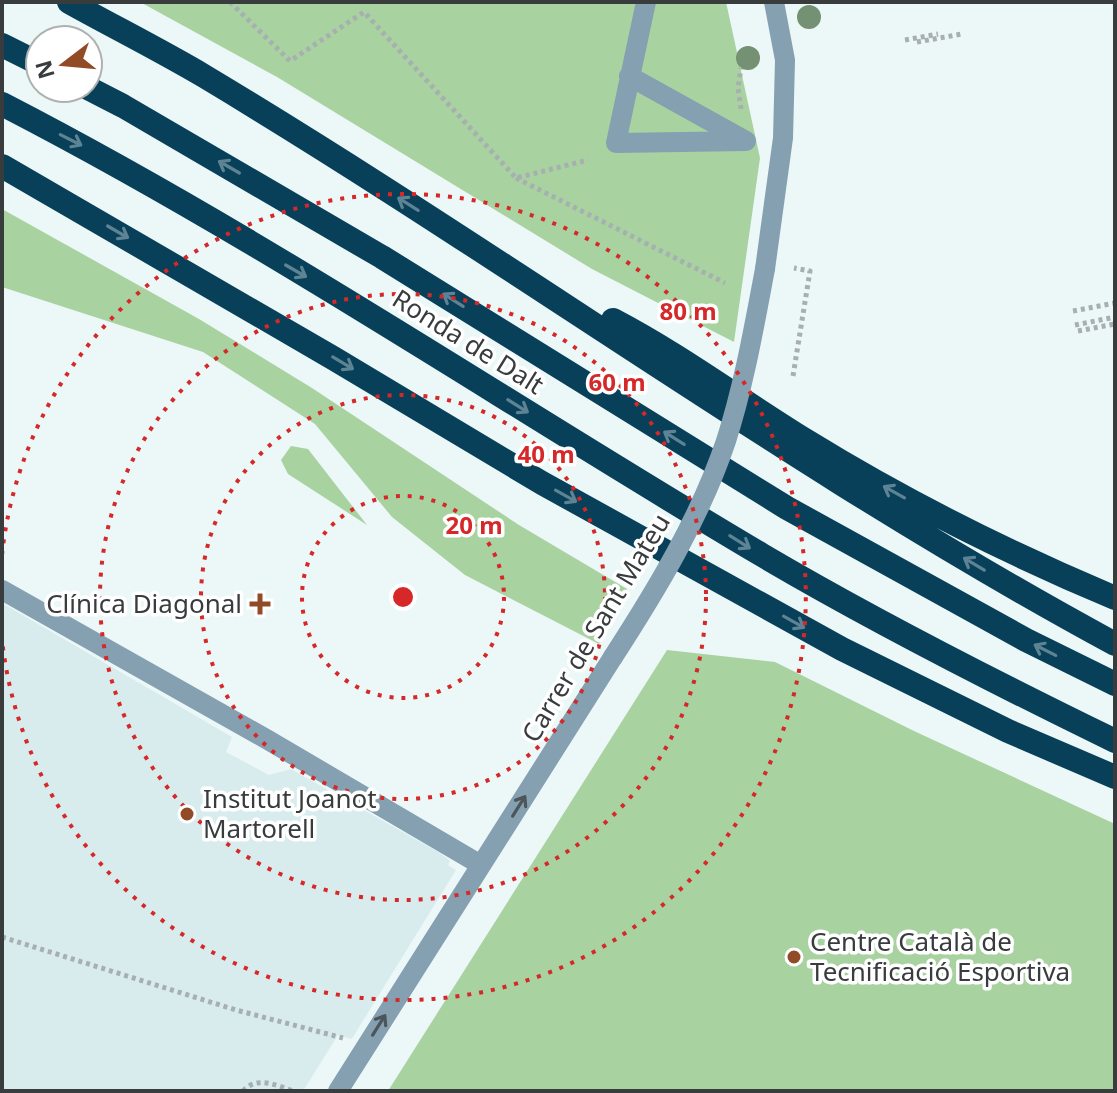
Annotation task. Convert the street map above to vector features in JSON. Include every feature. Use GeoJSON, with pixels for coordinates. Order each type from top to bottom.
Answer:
{"type":"FeatureCollection","features":[{"type":"Feature","properties":{"kind":"highway"},"geometry":{"type":"LineString","coordinates":[[69,2],[202,75],[497,260],[817,471],[1115,644]]}},
{"type":"Feature","properties":{"kind":"highway"},"geometry":{"type":"LineString","coordinates":[[2,45],[24,56]]}},
{"type":"Feature","properties":{"kind":"highway","name":"Ronda de Dalt"},"geometry":{"type":"LineString","coordinates":[[104,96],[382,257],[787,508],[1012,633],[1115,684]]}},
{"type":"Feature","properties":{"kind":"highway","name":"Ronda de Dalt"},"geometry":{"type":"LineString","coordinates":[[2,104],[96,153],[357,306],[763,556],[1010,690],[1115,741]]}},
{"type":"Feature","properties":{"kind":"highway"},"geometry":{"type":"LineString","coordinates":[[2,166],[542,483],[842,649],[1008,731],[1115,777]]}},
{"type":"Feature","properties":{"kind":"highway"},"geometry":{"type":"LineString","coordinates":[[497,260],[660,344],[801,438],[936,515],[1115,598]]}},
{"type":"Feature","properties":{"kind":"street"},"geometry":{"type":"LineString","coordinates":[[629,76],[746,141],[616,143],[629,76],[646,2]]}},
{"type":"Feature","properties":{"kind":"street","name":"Carrer de Sant Mateu"},"geometry":{"type":"LineString","coordinates":[[338,1091],[664,574],[709,485],[736,405],[765,269],[783,138],[785,60],[774,2]]}},
{"type":"Feature","properties":{"kind":"street"},"geometry":{"type":"LineString","coordinates":[[2,590],[481,865]]}},
{"type":"Feature","properties":{"kind":"path"},"geometry":{"type":"LineString","coordinates":[[230,2],[290,61],[364,12],[516,178],[725,283]]}},
{"type":"Feature","properties":{"kind":"path"},"geometry":{"type":"LineString","coordinates":[[905,40],[938,34]]}},
{"type":"Feature","properties":{"kind":"path"},"geometry":{"type":"LineString","coordinates":[[917,42],[962,34]]}},
{"type":"Feature","properties":{"kind":"path"},"geometry":{"type":"LineString","coordinates":[[738,88],[741,68]]}},
{"type":"Feature","properties":{"kind":"path"},"geometry":{"type":"LineString","coordinates":[[516,178],[588,160]]}},
{"type":"Feature","properties":{"kind":"path"},"geometry":{"type":"LineString","coordinates":[[793,376],[810,271],[794,268]]}},
{"type":"Feature","properties":{"kind":"path"},"geometry":{"type":"LineString","coordinates":[[1073,311],[1115,303]]}},
{"type":"Feature","properties":{"kind":"path"},"geometry":{"type":"LineString","coordinates":[[1115,317],[1076,328],[1115,324]]}},
{"type":"Feature","properties":{"kind":"path"},"geometry":{"type":"LineString","coordinates":[[2,937],[236,1010],[367,1044]]}},
{"type":"Feature","properties":{"kind":"path"},"geometry":{"type":"LineString","coordinates":[[243,1091],[249,1084],[260,1081],[294,1091]]}},
{"type":"Feature","properties":{"kind":"shaded area","name":"Institut Joanot Martorell"},"geometry":{"type":"Polygon","coordinates":[[[2,603],[232,737],[226,752],[269,775],[291,769],[440,853],[456,870],[353,1037],[338,1035],[303,1091],[2,1091],[2,603]]]}},
{"type":"Feature","properties":{"kind":"green space"},"geometry":{"type":"Polygon","coordinates":[[[140,2],[726,2],[760,158],[734,342],[592,269],[277,77],[140,2]]]}},
{"type":"Feature","properties":{"kind":"green space"},"geometry":{"type":"Polygon","coordinates":[[[2,209],[199,319],[312,388],[519,525],[627,589],[599,644],[465,575],[392,517],[315,424],[203,352],[2,287],[2,209]]]}},
{"type":"Feature","properties":{"kind":"green space"},"geometry":{"type":"Polygon","coordinates":[[[291,446],[308,449],[367,525],[288,474],[281,460],[291,446]]]}},
{"type":"Feature","properties":{"kind":"green space","name":"Centre Català de Tecnificació Esportiva"},"geometry":{"type":"Polygon","coordinates":[[[667,650],[775,662],[914,731],[1115,824],[1115,1091],[388,1091],[667,650]]]}},
{"type":"Feature","properties":{"kind":"place","name":"Clínica Diagonal"},"geometry":{"type":"Point","coordinates":[260,604]}},
{"type":"Feature","properties":{"kind":"place","name":"Institut Joanot Martorell"},"geometry":{"type":"Point","coordinates":[187,814]}},
{"type":"Feature","properties":{"kind":"place","name":"Centre Català de Tecnificació Esportiva"},"geometry":{"type":"Point","coordinates":[794,957]}}]}
